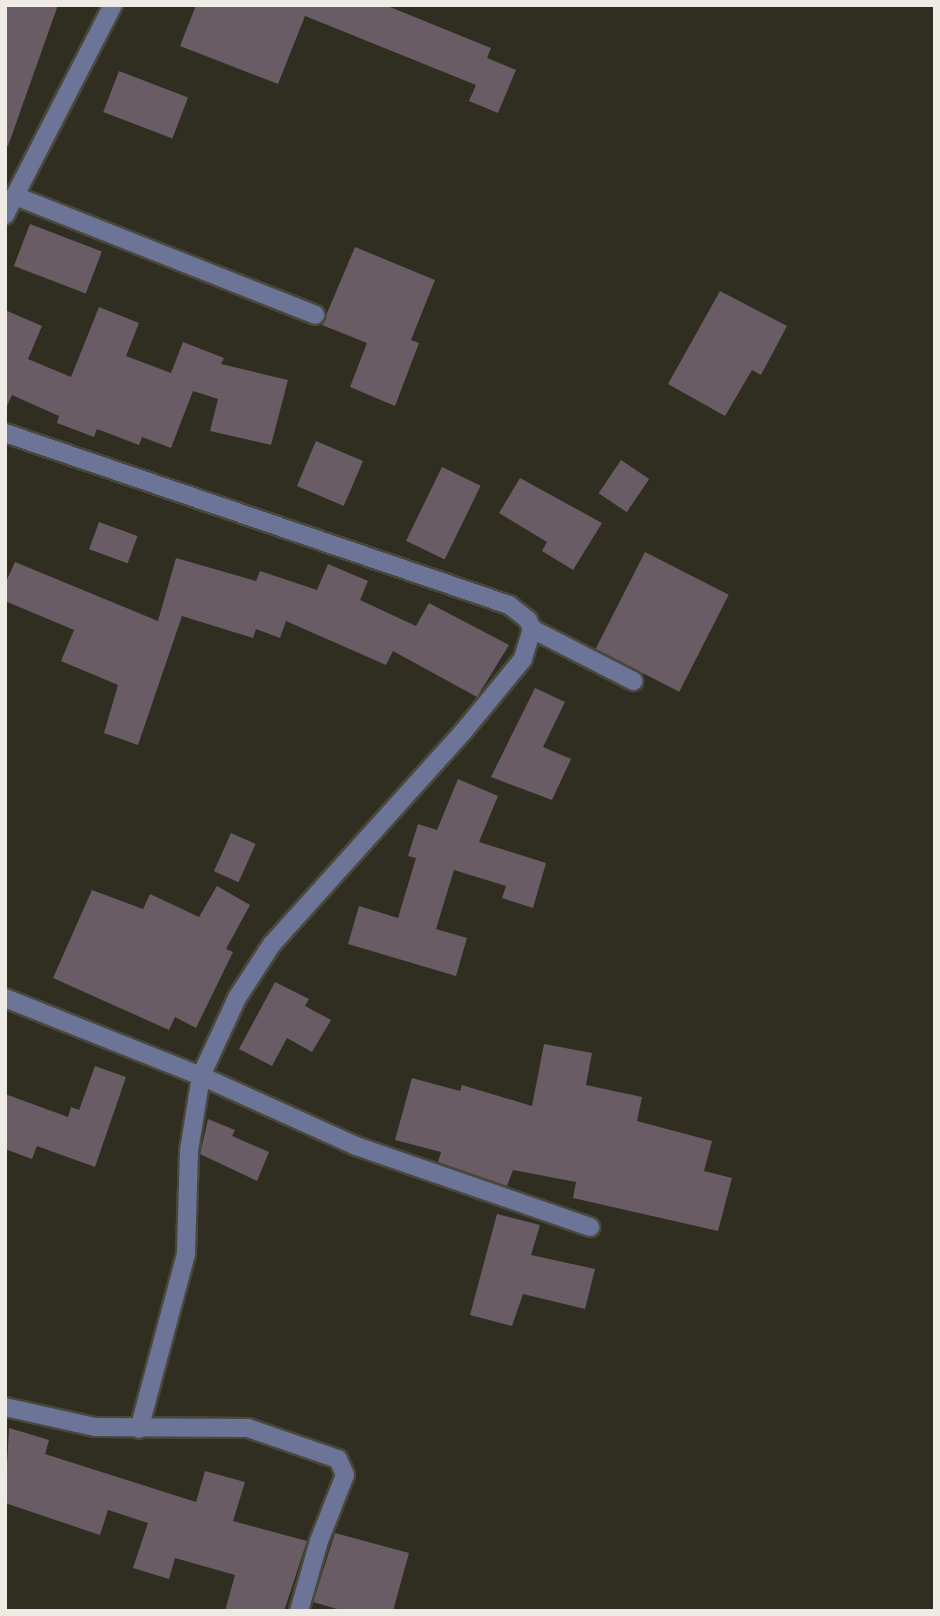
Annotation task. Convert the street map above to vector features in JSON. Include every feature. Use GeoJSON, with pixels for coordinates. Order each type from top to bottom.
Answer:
{"type":"FeatureCollection","features":[{"type":"Feature","properties":{"kind":"street"},"geometry":{"type":"LineString","coordinates":[[5,215],[113,5]]}},
{"type":"Feature","properties":{"kind":"street"},"geometry":{"type":"LineString","coordinates":[[15,195],[315,316]]}},
{"type":"Feature","properties":{"kind":"street"},"geometry":{"type":"LineString","coordinates":[[5,433],[509,605],[528,620],[532,629],[633,681]]}},
{"type":"Feature","properties":{"kind":"street"},"geometry":{"type":"LineString","coordinates":[[139,1429],[186,1254],[189,1152],[201,1076],[237,998],[272,944],[463,732],[523,659],[532,629]]}},
{"type":"Feature","properties":{"kind":"street"},"geometry":{"type":"LineString","coordinates":[[5,998],[201,1076],[356,1146],[590,1227]]}},
{"type":"Feature","properties":{"kind":"street"},"geometry":{"type":"LineString","coordinates":[[5,1407],[95,1427],[248,1428],[338,1459],[345,1475],[319,1541],[299,1611]]}},
{"type":"Feature","properties":{"kind":"building"},"geometry":{"type":"Polygon","coordinates":[[[5,5],[58,5],[8,146],[5,145],[5,5]]]}},
{"type":"Feature","properties":{"kind":"building"},"geometry":{"type":"Polygon","coordinates":[[[196,5],[385,5],[491,48],[487,58],[516,70],[498,113],[469,101],[476,85],[305,16],[278,84],[180,46],[196,5]]]}},
{"type":"Feature","properties":{"kind":"building"},"geometry":{"type":"Polygon","coordinates":[[[119,71],[188,98],[172,139],[103,112],[119,71]]]}},
{"type":"Feature","properties":{"kind":"building"},"geometry":{"type":"Polygon","coordinates":[[[30,224],[102,252],[86,294],[14,266],[30,224]]]}},
{"type":"Feature","properties":{"kind":"building"},"geometry":{"type":"Polygon","coordinates":[[[355,247],[435,280],[411,340],[419,343],[395,406],[350,387],[367,343],[322,325],[355,247]]]}},
{"type":"Feature","properties":{"kind":"building"},"geometry":{"type":"Polygon","coordinates":[[[720,291],[787,326],[761,375],[752,370],[725,416],[668,384],[720,291]]]}},
{"type":"Feature","properties":{"kind":"building"},"geometry":{"type":"Polygon","coordinates":[[[99,307],[139,323],[126,356],[171,373],[183,342],[224,358],[221,364],[288,380],[271,445],[210,431],[218,399],[193,391],[171,448],[142,437],[139,445],[97,429],[94,437],[57,423],[59,416],[12,395],[5,410],[5,310],[42,326],[28,359],[71,377],[99,307]]]}},
{"type":"Feature","properties":{"kind":"building"},"geometry":{"type":"Polygon","coordinates":[[[316,441],[363,461],[344,506],[297,486],[316,441]]]}},
{"type":"Feature","properties":{"kind":"building"},"geometry":{"type":"Polygon","coordinates":[[[621,460],[649,479],[627,512],[599,493],[621,460]]]}},
{"type":"Feature","properties":{"kind":"building"},"geometry":{"type":"Polygon","coordinates":[[[442,467],[481,486],[445,560],[406,541],[442,467]]]}},
{"type":"Feature","properties":{"kind":"building"},"geometry":{"type":"Polygon","coordinates":[[[520,478],[602,523],[573,570],[542,551],[547,542],[499,513],[520,478]]]}},
{"type":"Feature","properties":{"kind":"building"},"geometry":{"type":"Polygon","coordinates":[[[99,522],[138,536],[128,563],[89,549],[99,522]]]}},
{"type":"Feature","properties":{"kind":"building"},"geometry":{"type":"Polygon","coordinates":[[[645,552],[729,595],[679,692],[596,649],[645,552]]]}},
{"type":"Feature","properties":{"kind":"building"},"geometry":{"type":"Polygon","coordinates":[[[176,558],[256,581],[260,571],[317,590],[328,564],[368,581],[360,600],[416,626],[429,603],[509,645],[477,697],[393,651],[386,665],[286,621],[280,638],[256,629],[253,638],[182,616],[138,745],[104,733],[118,685],[61,661],[74,630],[5,601],[5,584],[15,562],[158,621],[176,558]]]}},
{"type":"Feature","properties":{"kind":"building"},"geometry":{"type":"Polygon","coordinates":[[[535,688],[565,702],[543,747],[571,759],[552,800],[491,777],[535,688]]]}},
{"type":"Feature","properties":{"kind":"building"},"geometry":{"type":"Polygon","coordinates":[[[458,779],[498,796],[479,842],[546,863],[533,908],[502,898],[506,886],[454,870],[436,929],[467,938],[456,976],[348,944],[359,906],[398,918],[416,858],[408,856],[418,824],[437,830],[458,779]]]}},
{"type":"Feature","properties":{"kind":"building"},"geometry":{"type":"Polygon","coordinates":[[[231,833],[256,844],[239,882],[214,871],[231,833]]]}},
{"type":"Feature","properties":{"kind":"building"},"geometry":{"type":"Polygon","coordinates":[[[217,886],[250,905],[226,949],[233,952],[196,1028],[175,1017],[169,1030],[53,978],[92,890],[143,909],[150,894],[199,917],[217,886]]]}},
{"type":"Feature","properties":{"kind":"building"},"geometry":{"type":"Polygon","coordinates":[[[275,982],[309,999],[305,1006],[331,1020],[312,1052],[287,1038],[272,1066],[239,1049],[275,982]]]}},
{"type":"Feature","properties":{"kind":"building"},"geometry":{"type":"Polygon","coordinates":[[[544,1044],[592,1053],[586,1085],[642,1097],[637,1121],[712,1141],[704,1171],[732,1178],[718,1231],[573,1198],[576,1182],[513,1170],[507,1186],[438,1162],[441,1152],[395,1140],[412,1078],[460,1091],[462,1085],[532,1106],[544,1044]]]}},
{"type":"Feature","properties":{"kind":"building"},"geometry":{"type":"Polygon","coordinates":[[[95,1066],[126,1077],[95,1167],[37,1146],[32,1159],[5,1149],[5,1094],[68,1117],[71,1107],[79,1110],[95,1066]]]}},
{"type":"Feature","properties":{"kind":"building"},"geometry":{"type":"Polygon","coordinates":[[[208,1119],[235,1130],[232,1136],[269,1152],[257,1181],[200,1154],[208,1119]]]}},
{"type":"Feature","properties":{"kind":"building"},"geometry":{"type":"Polygon","coordinates":[[[497,1214],[540,1225],[531,1255],[595,1269],[585,1309],[523,1294],[512,1326],[470,1315],[497,1214]]]}},
{"type":"Feature","properties":{"kind":"building"},"geometry":{"type":"Polygon","coordinates":[[[9,1428],[49,1440],[45,1454],[196,1502],[205,1471],[245,1482],[233,1521],[307,1541],[284,1611],[225,1611],[235,1575],[175,1558],[169,1579],[133,1568],[148,1523],[108,1510],[100,1535],[5,1503],[9,1428]]]}},
{"type":"Feature","properties":{"kind":"building"},"geometry":{"type":"Polygon","coordinates":[[[335,1533],[409,1553],[393,1611],[344,1611],[313,1602],[335,1533]]]}}]}
